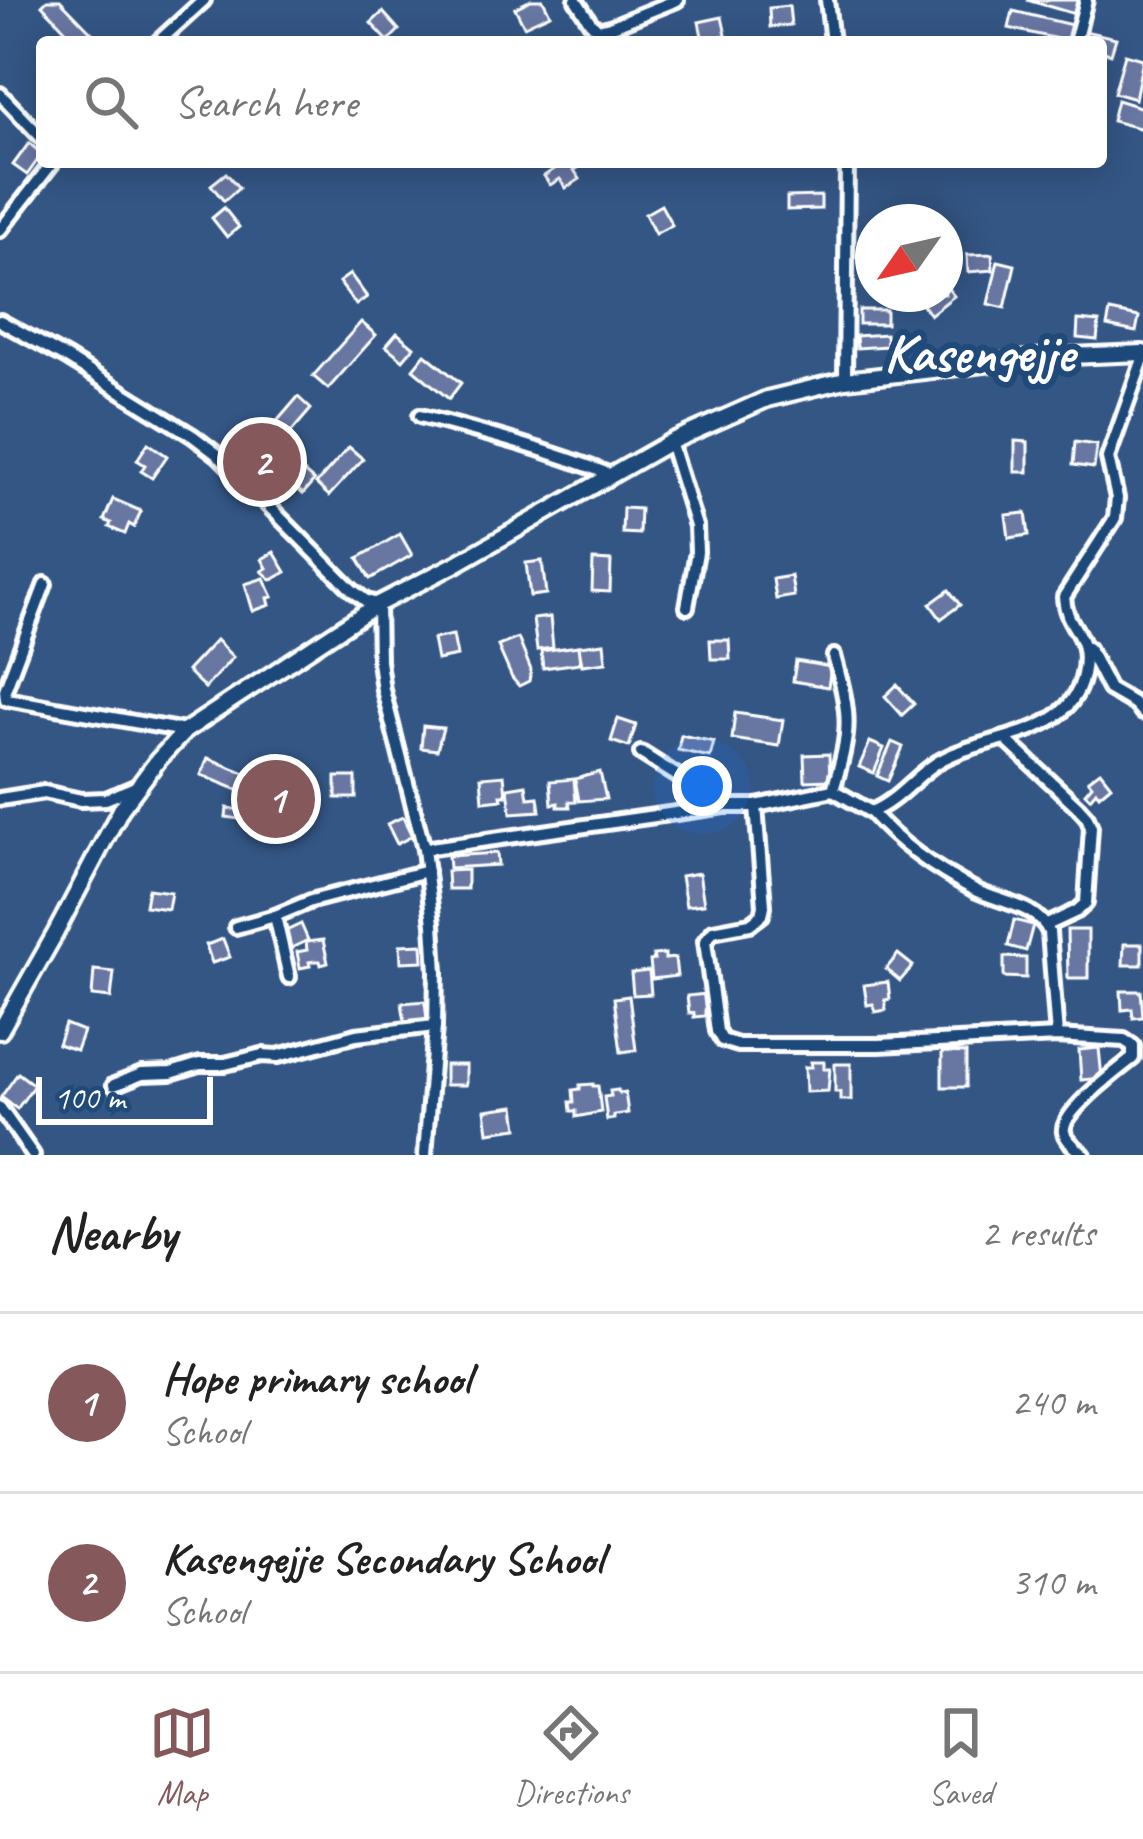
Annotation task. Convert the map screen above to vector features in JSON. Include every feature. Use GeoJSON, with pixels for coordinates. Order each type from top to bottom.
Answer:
{"type":"FeatureCollection","features":[{"type":"Feature","properties":{"kind":"street"},"geometry":{"type":"LineString","coordinates":[[165,36],[204,0]]}},
{"type":"Feature","properties":{"kind":"street"},"geometry":{"type":"LineString","coordinates":[[576,0],[598,30],[677,0]]}},
{"type":"Feature","properties":{"kind":"street"},"geometry":{"type":"LineString","coordinates":[[827,0],[831,36]]}},
{"type":"Feature","properties":{"kind":"street"},"geometry":{"type":"LineString","coordinates":[[1077,36],[1086,0]]}},
{"type":"Feature","properties":{"kind":"street"},"geometry":{"type":"LineString","coordinates":[[0,94],[36,132]]}},
{"type":"Feature","properties":{"kind":"street"},"geometry":{"type":"LineString","coordinates":[[0,230],[48,168]]}},
{"type":"Feature","properties":{"kind":"street"},"geometry":{"type":"LineString","coordinates":[[845,380],[847,168]]}},
{"type":"Feature","properties":{"kind":"street"},"geometry":{"type":"LineString","coordinates":[[0,321],[193,436],[250,486],[352,590],[378,604]]}},
{"type":"Feature","properties":{"kind":"street"},"geometry":{"type":"LineString","coordinates":[[0,1031],[121,809],[185,731],[378,604],[670,442],[767,399],[845,380],[1045,357],[1143,356],[1109,449],[1118,508],[1115,518],[1064,597],[1070,619],[1108,689],[1143,713]]}},
{"type":"Feature","properties":{"kind":"street"},"geometry":{"type":"LineString","coordinates":[[420,416],[562,455],[611,475]]}},
{"type":"Feature","properties":{"kind":"street"},"geometry":{"type":"LineString","coordinates":[[670,442],[696,526],[697,552],[687,607]]}},
{"type":"Feature","properties":{"kind":"street"},"geometry":{"type":"LineString","coordinates":[[45,584],[5,690],[7,699],[185,731]]}},
{"type":"Feature","properties":{"kind":"street"},"geometry":{"type":"LineString","coordinates":[[378,604],[383,690],[428,871],[436,972],[423,1153]]}},
{"type":"Feature","properties":{"kind":"street"},"geometry":{"type":"LineString","coordinates":[[872,812],[941,760],[1039,725],[1068,705],[1084,675],[1086,645]]}},
{"type":"Feature","properties":{"kind":"street"},"geometry":{"type":"LineString","coordinates":[[833,790],[849,723],[834,656]]}},
{"type":"Feature","properties":{"kind":"street"},"geometry":{"type":"LineString","coordinates":[[1005,739],[1088,817],[1091,827],[1086,903],[1047,925]]}},
{"type":"Feature","properties":{"kind":"street"},"geometry":{"type":"LineString","coordinates":[[641,753],[724,806]]}},
{"type":"Feature","properties":{"kind":"street"},"geometry":{"type":"LineString","coordinates":[[0,799],[44,792],[81,800],[106,799],[138,786]]}},
{"type":"Feature","properties":{"kind":"street"},"geometry":{"type":"LineString","coordinates":[[424,849],[724,806],[756,806],[833,790],[872,812],[902,843],[929,861],[1047,925],[1057,1036]]}},
{"type":"Feature","properties":{"kind":"street"},"geometry":{"type":"LineString","coordinates":[[756,806],[762,916],[750,924],[712,931],[705,941],[722,1040],[738,1045],[879,1045],[1057,1036],[1124,1040],[1138,1051],[1064,1123],[1064,1132],[1084,1155]]}},
{"type":"Feature","properties":{"kind":"street"},"geometry":{"type":"LineString","coordinates":[[236,927],[310,901],[428,871]]}},
{"type":"Feature","properties":{"kind":"street"},"geometry":{"type":"LineString","coordinates":[[274,916],[290,977]]}},
{"type":"Feature","properties":{"kind":"street"},"geometry":{"type":"LineString","coordinates":[[114,1085],[142,1074],[278,1056],[356,1035],[435,1026]]}},
{"type":"Feature","properties":{"kind":"street"},"geometry":{"type":"LineString","coordinates":[[0,1108],[33,1155]]}},
{"type":"Feature","properties":{"kind":"building"},"geometry":{"type":"Polygon","coordinates":[[[60,0],[95,36],[71,36],[42,5],[60,0]]]}},
{"type":"Feature","properties":{"kind":"building"},"geometry":{"type":"Polygon","coordinates":[[[543,0],[550,14],[524,26],[515,8],[543,0]]]}},
{"type":"Feature","properties":{"kind":"building"},"geometry":{"type":"Polygon","coordinates":[[[1027,0],[1084,0],[1078,15],[1027,0]]]}},
{"type":"Feature","properties":{"kind":"building"},"geometry":{"type":"Polygon","coordinates":[[[789,6],[791,25],[770,27],[769,8],[789,6]]]}},
{"type":"Feature","properties":{"kind":"building"},"geometry":{"type":"Polygon","coordinates":[[[1013,11],[1076,26],[1073,36],[1009,28],[1013,11]]]}},
{"type":"Feature","properties":{"kind":"building"},"geometry":{"type":"Polygon","coordinates":[[[383,12],[399,30],[383,36],[371,23],[383,12]]]}},
{"type":"Feature","properties":{"kind":"building"},"geometry":{"type":"Polygon","coordinates":[[[722,17],[726,35],[702,36],[699,22],[722,17]]]}},
{"type":"Feature","properties":{"kind":"building"},"geometry":{"type":"Polygon","coordinates":[[[1107,36],[1116,38],[1111,54],[1107,53],[1107,36]]]}},
{"type":"Feature","properties":{"kind":"building"},"geometry":{"type":"Polygon","coordinates":[[[1125,54],[1143,59],[1135,99],[1114,93],[1125,54]]]}},
{"type":"Feature","properties":{"kind":"building"},"geometry":{"type":"Polygon","coordinates":[[[1117,100],[1143,108],[1143,129],[1112,121],[1117,100]]]}},
{"type":"Feature","properties":{"kind":"building"},"geometry":{"type":"Polygon","coordinates":[[[29,143],[36,149],[36,162],[27,175],[13,165],[29,143]]]}},
{"type":"Feature","properties":{"kind":"building"},"geometry":{"type":"Polygon","coordinates":[[[556,168],[578,168],[574,170],[580,179],[566,188],[560,179],[550,185],[544,176],[556,168]]]}},
{"type":"Feature","properties":{"kind":"building"},"geometry":{"type":"Polygon","coordinates":[[[226,173],[239,188],[224,201],[211,185],[226,173]]]}},
{"type":"Feature","properties":{"kind":"building"},"geometry":{"type":"Polygon","coordinates":[[[821,196],[821,209],[787,210],[787,197],[821,196]]]}},
{"type":"Feature","properties":{"kind":"building"},"geometry":{"type":"Polygon","coordinates":[[[661,205],[672,225],[655,234],[645,214],[661,205]]]}},
{"type":"Feature","properties":{"kind":"building"},"geometry":{"type":"Polygon","coordinates":[[[224,208],[239,227],[227,237],[212,218],[224,208]]]}},
{"type":"Feature","properties":{"kind":"building"},"geometry":{"type":"Polygon","coordinates":[[[992,254],[993,270],[968,272],[967,255],[992,254]]]}},
{"type":"Feature","properties":{"kind":"building"},"geometry":{"type":"Polygon","coordinates":[[[998,261],[1015,265],[1005,308],[988,304],[998,261]]]}},
{"type":"Feature","properties":{"kind":"building"},"geometry":{"type":"Polygon","coordinates":[[[350,274],[367,297],[356,305],[339,282],[350,274]]]}},
{"type":"Feature","properties":{"kind":"building"},"geometry":{"type":"Polygon","coordinates":[[[1110,311],[1139,317],[1136,332],[1107,326],[1110,311]]]}},
{"type":"Feature","properties":{"kind":"building"},"geometry":{"type":"Polygon","coordinates":[[[859,312],[886,312],[886,324],[859,324],[859,312]]]}},
{"type":"Feature","properties":{"kind":"building"},"geometry":{"type":"Polygon","coordinates":[[[1078,320],[1099,322],[1097,340],[1077,338],[1078,320]]]}},
{"type":"Feature","properties":{"kind":"building"},"geometry":{"type":"Polygon","coordinates":[[[361,322],[376,335],[328,389],[313,376],[361,322]]]}},
{"type":"Feature","properties":{"kind":"building"},"geometry":{"type":"Polygon","coordinates":[[[397,333],[414,347],[403,360],[386,346],[397,333]]]}},
{"type":"Feature","properties":{"kind":"building"},"geometry":{"type":"Polygon","coordinates":[[[886,334],[887,346],[857,348],[856,336],[886,334]]]}},
{"type":"Feature","properties":{"kind":"building"},"geometry":{"type":"Polygon","coordinates":[[[425,354],[461,383],[449,399],[413,369],[425,354]]]}},
{"type":"Feature","properties":{"kind":"building"},"geometry":{"type":"Polygon","coordinates":[[[298,397],[311,409],[280,445],[267,433],[298,397]]]}},
{"type":"Feature","properties":{"kind":"building"},"geometry":{"type":"Polygon","coordinates":[[[1015,441],[1028,442],[1028,472],[1015,472],[1015,441]]]}},
{"type":"Feature","properties":{"kind":"building"},"geometry":{"type":"Polygon","coordinates":[[[1075,442],[1097,445],[1094,468],[1073,465],[1075,442]]]}},
{"type":"Feature","properties":{"kind":"building"},"geometry":{"type":"Polygon","coordinates":[[[148,443],[167,456],[152,478],[141,471],[145,465],[137,460],[148,443]]]}},
{"type":"Feature","properties":{"kind":"building"},"geometry":{"type":"Polygon","coordinates":[[[349,447],[363,459],[329,496],[316,484],[349,447]]]}},
{"type":"Feature","properties":{"kind":"building"},"geometry":{"type":"Polygon","coordinates":[[[276,448],[314,481],[303,494],[265,461],[276,448]]]}},
{"type":"Feature","properties":{"kind":"building"},"geometry":{"type":"Polygon","coordinates":[[[113,499],[141,511],[125,534],[104,520],[113,499]]]}},
{"type":"Feature","properties":{"kind":"building"},"geometry":{"type":"Polygon","coordinates":[[[623,508],[640,509],[639,534],[622,533],[623,508]]]}},
{"type":"Feature","properties":{"kind":"building"},"geometry":{"type":"Polygon","coordinates":[[[1026,513],[1029,535],[1009,538],[1006,515],[1026,513]]]}},
{"type":"Feature","properties":{"kind":"building"},"geometry":{"type":"Polygon","coordinates":[[[400,534],[412,555],[370,579],[358,558],[400,534]]]}},
{"type":"Feature","properties":{"kind":"building"},"geometry":{"type":"Polygon","coordinates":[[[274,552],[286,572],[272,580],[262,571],[267,568],[262,559],[274,552]]]}},
{"type":"Feature","properties":{"kind":"building"},"geometry":{"type":"Polygon","coordinates":[[[593,560],[611,561],[610,592],[592,591],[593,560]]]}},
{"type":"Feature","properties":{"kind":"building"},"geometry":{"type":"Polygon","coordinates":[[[542,561],[546,594],[530,596],[526,563],[542,561]]]}},
{"type":"Feature","properties":{"kind":"building"},"geometry":{"type":"Polygon","coordinates":[[[791,576],[794,596],[776,599],[773,579],[791,576]]]}},
{"type":"Feature","properties":{"kind":"building"},"geometry":{"type":"Polygon","coordinates":[[[264,578],[273,597],[268,598],[270,605],[253,611],[245,584],[264,578]]]}},
{"type":"Feature","properties":{"kind":"building"},"geometry":{"type":"Polygon","coordinates":[[[949,590],[960,605],[941,619],[930,604],[949,590]]]}},
{"type":"Feature","properties":{"kind":"building"},"geometry":{"type":"Polygon","coordinates":[[[550,617],[553,648],[537,650],[533,619],[550,617]]]}},
{"type":"Feature","properties":{"kind":"building"},"geometry":{"type":"Polygon","coordinates":[[[453,635],[457,656],[437,660],[433,639],[453,635]]]}},
{"type":"Feature","properties":{"kind":"building"},"geometry":{"type":"Polygon","coordinates":[[[518,638],[531,670],[529,681],[519,686],[498,646],[518,638]]]}},
{"type":"Feature","properties":{"kind":"building"},"geometry":{"type":"Polygon","coordinates":[[[216,640],[233,657],[205,688],[187,671],[216,640]]]}},
{"type":"Feature","properties":{"kind":"building"},"geometry":{"type":"Polygon","coordinates":[[[710,640],[729,640],[730,659],[711,659],[710,640]]]}},
{"type":"Feature","properties":{"kind":"building"},"geometry":{"type":"Polygon","coordinates":[[[604,643],[606,662],[582,665],[579,646],[604,643]]]}},
{"type":"Feature","properties":{"kind":"building"},"geometry":{"type":"Polygon","coordinates":[[[578,646],[580,663],[543,668],[541,651],[578,646]]]}},
{"type":"Feature","properties":{"kind":"building"},"geometry":{"type":"Polygon","coordinates":[[[796,661],[831,667],[828,687],[793,681],[796,661]]]}},
{"type":"Feature","properties":{"kind":"building"},"geometry":{"type":"Polygon","coordinates":[[[897,685],[914,704],[902,715],[885,696],[897,685]]]}},
{"type":"Feature","properties":{"kind":"building"},"geometry":{"type":"Polygon","coordinates":[[[735,713],[783,720],[779,746],[732,739],[735,713]]]}},
{"type":"Feature","properties":{"kind":"building"},"geometry":{"type":"Polygon","coordinates":[[[618,719],[636,725],[629,747],[611,741],[618,719]]]}},
{"type":"Feature","properties":{"kind":"building"},"geometry":{"type":"Polygon","coordinates":[[[423,726],[443,728],[437,750],[421,748],[423,726]]]}},
{"type":"Feature","properties":{"kind":"building"},"geometry":{"type":"Polygon","coordinates":[[[681,735],[714,742],[710,757],[678,750],[681,735]]]}},
{"type":"Feature","properties":{"kind":"building"},"geometry":{"type":"Polygon","coordinates":[[[870,742],[884,748],[874,773],[859,767],[870,742]]]}},
{"type":"Feature","properties":{"kind":"building"},"geometry":{"type":"Polygon","coordinates":[[[892,742],[903,747],[888,781],[877,776],[892,742]]]}},
{"type":"Feature","properties":{"kind":"building"},"geometry":{"type":"Polygon","coordinates":[[[829,754],[830,780],[805,781],[804,755],[829,754]]]}},
{"type":"Feature","properties":{"kind":"building"},"geometry":{"type":"Polygon","coordinates":[[[208,758],[267,782],[260,799],[201,775],[208,758]]]}},
{"type":"Feature","properties":{"kind":"building"},"geometry":{"type":"Polygon","coordinates":[[[1100,771],[1111,785],[1090,798],[1085,793],[1092,785],[1088,780],[1100,771]]]}},
{"type":"Feature","properties":{"kind":"building"},"geometry":{"type":"Polygon","coordinates":[[[287,772],[296,803],[284,806],[275,775],[287,772]]]}},
{"type":"Feature","properties":{"kind":"building"},"geometry":{"type":"Polygon","coordinates":[[[600,772],[606,799],[579,801],[575,779],[600,772]]]}},
{"type":"Feature","properties":{"kind":"building"},"geometry":{"type":"Polygon","coordinates":[[[504,775],[506,795],[483,801],[481,777],[504,775]]]}},
{"type":"Feature","properties":{"kind":"building"},"geometry":{"type":"Polygon","coordinates":[[[336,777],[356,777],[356,798],[336,798],[336,777]]]}},
{"type":"Feature","properties":{"kind":"building"},"geometry":{"type":"Polygon","coordinates":[[[574,779],[576,802],[569,802],[570,807],[552,804],[550,781],[574,779]]]}},
{"type":"Feature","properties":{"kind":"building"},"geometry":{"type":"Polygon","coordinates":[[[526,785],[528,798],[538,797],[540,811],[511,813],[508,788],[526,785]]]}},
{"type":"Feature","properties":{"kind":"building"},"geometry":{"type":"Polygon","coordinates":[[[256,800],[263,802],[260,822],[226,817],[227,808],[254,812],[256,800]]]}},
{"type":"Feature","properties":{"kind":"building"},"geometry":{"type":"Polygon","coordinates":[[[403,817],[412,836],[397,844],[387,824],[403,817]]]}},
{"type":"Feature","properties":{"kind":"building"},"geometry":{"type":"Polygon","coordinates":[[[497,853],[498,865],[449,868],[448,856],[497,853]]]}},
{"type":"Feature","properties":{"kind":"building"},"geometry":{"type":"Polygon","coordinates":[[[467,870],[467,889],[448,889],[447,871],[467,870]]]}},
{"type":"Feature","properties":{"kind":"building"},"geometry":{"type":"Polygon","coordinates":[[[699,873],[704,904],[686,906],[681,876],[699,873]]]}},
{"type":"Feature","properties":{"kind":"building"},"geometry":{"type":"Polygon","coordinates":[[[148,889],[171,892],[168,909],[145,906],[148,889]]]}},
{"type":"Feature","properties":{"kind":"building"},"geometry":{"type":"Polygon","coordinates":[[[1014,920],[1033,925],[1026,951],[1008,946],[1014,920]]]}},
{"type":"Feature","properties":{"kind":"building"},"geometry":{"type":"Polygon","coordinates":[[[301,924],[308,940],[289,949],[282,933],[301,924]]]}},
{"type":"Feature","properties":{"kind":"building"},"geometry":{"type":"Polygon","coordinates":[[[1067,930],[1088,930],[1088,978],[1068,978],[1067,930]]]}},
{"type":"Feature","properties":{"kind":"building"},"geometry":{"type":"Polygon","coordinates":[[[223,939],[230,957],[212,963],[206,945],[223,939]]]}},
{"type":"Feature","properties":{"kind":"building"},"geometry":{"type":"Polygon","coordinates":[[[323,940],[328,963],[309,962],[310,966],[300,968],[297,952],[307,950],[306,942],[323,940]]]}},
{"type":"Feature","properties":{"kind":"building"},"geometry":{"type":"Polygon","coordinates":[[[422,944],[423,961],[401,962],[400,945],[422,944]]]}},
{"type":"Feature","properties":{"kind":"building"},"geometry":{"type":"Polygon","coordinates":[[[1124,944],[1142,944],[1142,965],[1123,965],[1124,944]]]}},
{"type":"Feature","properties":{"kind":"building"},"geometry":{"type":"Polygon","coordinates":[[[665,954],[665,959],[675,958],[677,976],[652,979],[653,955],[665,954]]]}},
{"type":"Feature","properties":{"kind":"building"},"geometry":{"type":"Polygon","coordinates":[[[898,954],[913,966],[900,981],[886,969],[898,954]]]}},
{"type":"Feature","properties":{"kind":"building"},"geometry":{"type":"Polygon","coordinates":[[[1004,957],[1026,958],[1026,978],[1004,977],[1004,957]]]}},
{"type":"Feature","properties":{"kind":"building"},"geometry":{"type":"Polygon","coordinates":[[[94,970],[114,972],[111,998],[92,996],[94,970]]]}},
{"type":"Feature","properties":{"kind":"building"},"geometry":{"type":"Polygon","coordinates":[[[649,971],[651,994],[633,995],[631,973],[649,971]]]}},
{"type":"Feature","properties":{"kind":"building"},"geometry":{"type":"Polygon","coordinates":[[[888,982],[886,1010],[875,1012],[873,1004],[867,1005],[864,985],[888,982]]]}},
{"type":"Feature","properties":{"kind":"building"},"geometry":{"type":"Polygon","coordinates":[[[1121,991],[1141,991],[1143,1017],[1133,1018],[1132,1009],[1122,1010],[1121,991]]]}},
{"type":"Feature","properties":{"kind":"building"},"geometry":{"type":"Polygon","coordinates":[[[707,994],[709,1011],[694,1017],[687,996],[707,994]]]}},
{"type":"Feature","properties":{"kind":"building"},"geometry":{"type":"Polygon","coordinates":[[[629,996],[636,1050],[621,1052],[614,998],[629,996]]]}},
{"type":"Feature","properties":{"kind":"building"},"geometry":{"type":"Polygon","coordinates":[[[425,1001],[427,1020],[405,1022],[402,1003],[425,1001]]]}},
{"type":"Feature","properties":{"kind":"building"},"geometry":{"type":"Polygon","coordinates":[[[65,1024],[83,1031],[76,1050],[58,1044],[65,1024]]]}},
{"type":"Feature","properties":{"kind":"building"},"geometry":{"type":"Polygon","coordinates":[[[1099,1048],[1102,1078],[1081,1080],[1079,1050],[1099,1048]]]}},
{"type":"Feature","properties":{"kind":"building"},"geometry":{"type":"Polygon","coordinates":[[[942,1052],[966,1053],[966,1087],[942,1087],[942,1052]]]}},
{"type":"Feature","properties":{"kind":"building"},"geometry":{"type":"Polygon","coordinates":[[[811,1062],[824,1062],[824,1069],[830,1069],[828,1091],[806,1092],[805,1067],[812,1067],[811,1062]]]}},
{"type":"Feature","properties":{"kind":"building"},"geometry":{"type":"Polygon","coordinates":[[[835,1064],[851,1064],[851,1100],[840,1100],[840,1092],[835,1092],[835,1064]]]}},
{"type":"Feature","properties":{"kind":"building"},"geometry":{"type":"Polygon","coordinates":[[[445,1065],[466,1065],[466,1085],[445,1085],[445,1065]]]}},
{"type":"Feature","properties":{"kind":"building"},"geometry":{"type":"Polygon","coordinates":[[[18,1073],[34,1085],[17,1109],[1,1097],[18,1073]]]}},
{"type":"Feature","properties":{"kind":"building"},"geometry":{"type":"Polygon","coordinates":[[[598,1086],[601,1112],[576,1117],[570,1102],[574,1102],[573,1090],[598,1086]]]}},
{"type":"Feature","properties":{"kind":"building"},"geometry":{"type":"Polygon","coordinates":[[[625,1092],[628,1113],[607,1120],[604,1097],[625,1092]]]}},
{"type":"Feature","properties":{"kind":"building"},"geometry":{"type":"Polygon","coordinates":[[[515,1106],[518,1128],[488,1132],[485,1110],[515,1106]]]}},
{"type":"Feature","properties":{"kind":"place","name":"Kasengejje Secondary School"},"geometry":{"type":"Point","coordinates":[262,462]}},
{"type":"Feature","properties":{"kind":"place","name":"Hope primary school"},"geometry":{"type":"Point","coordinates":[276,799]}},
{"type":"Feature","properties":{"kind":"district","name":"Kasengejje"},"geometry":{"type":"Point","coordinates":[979,352]}}]}
